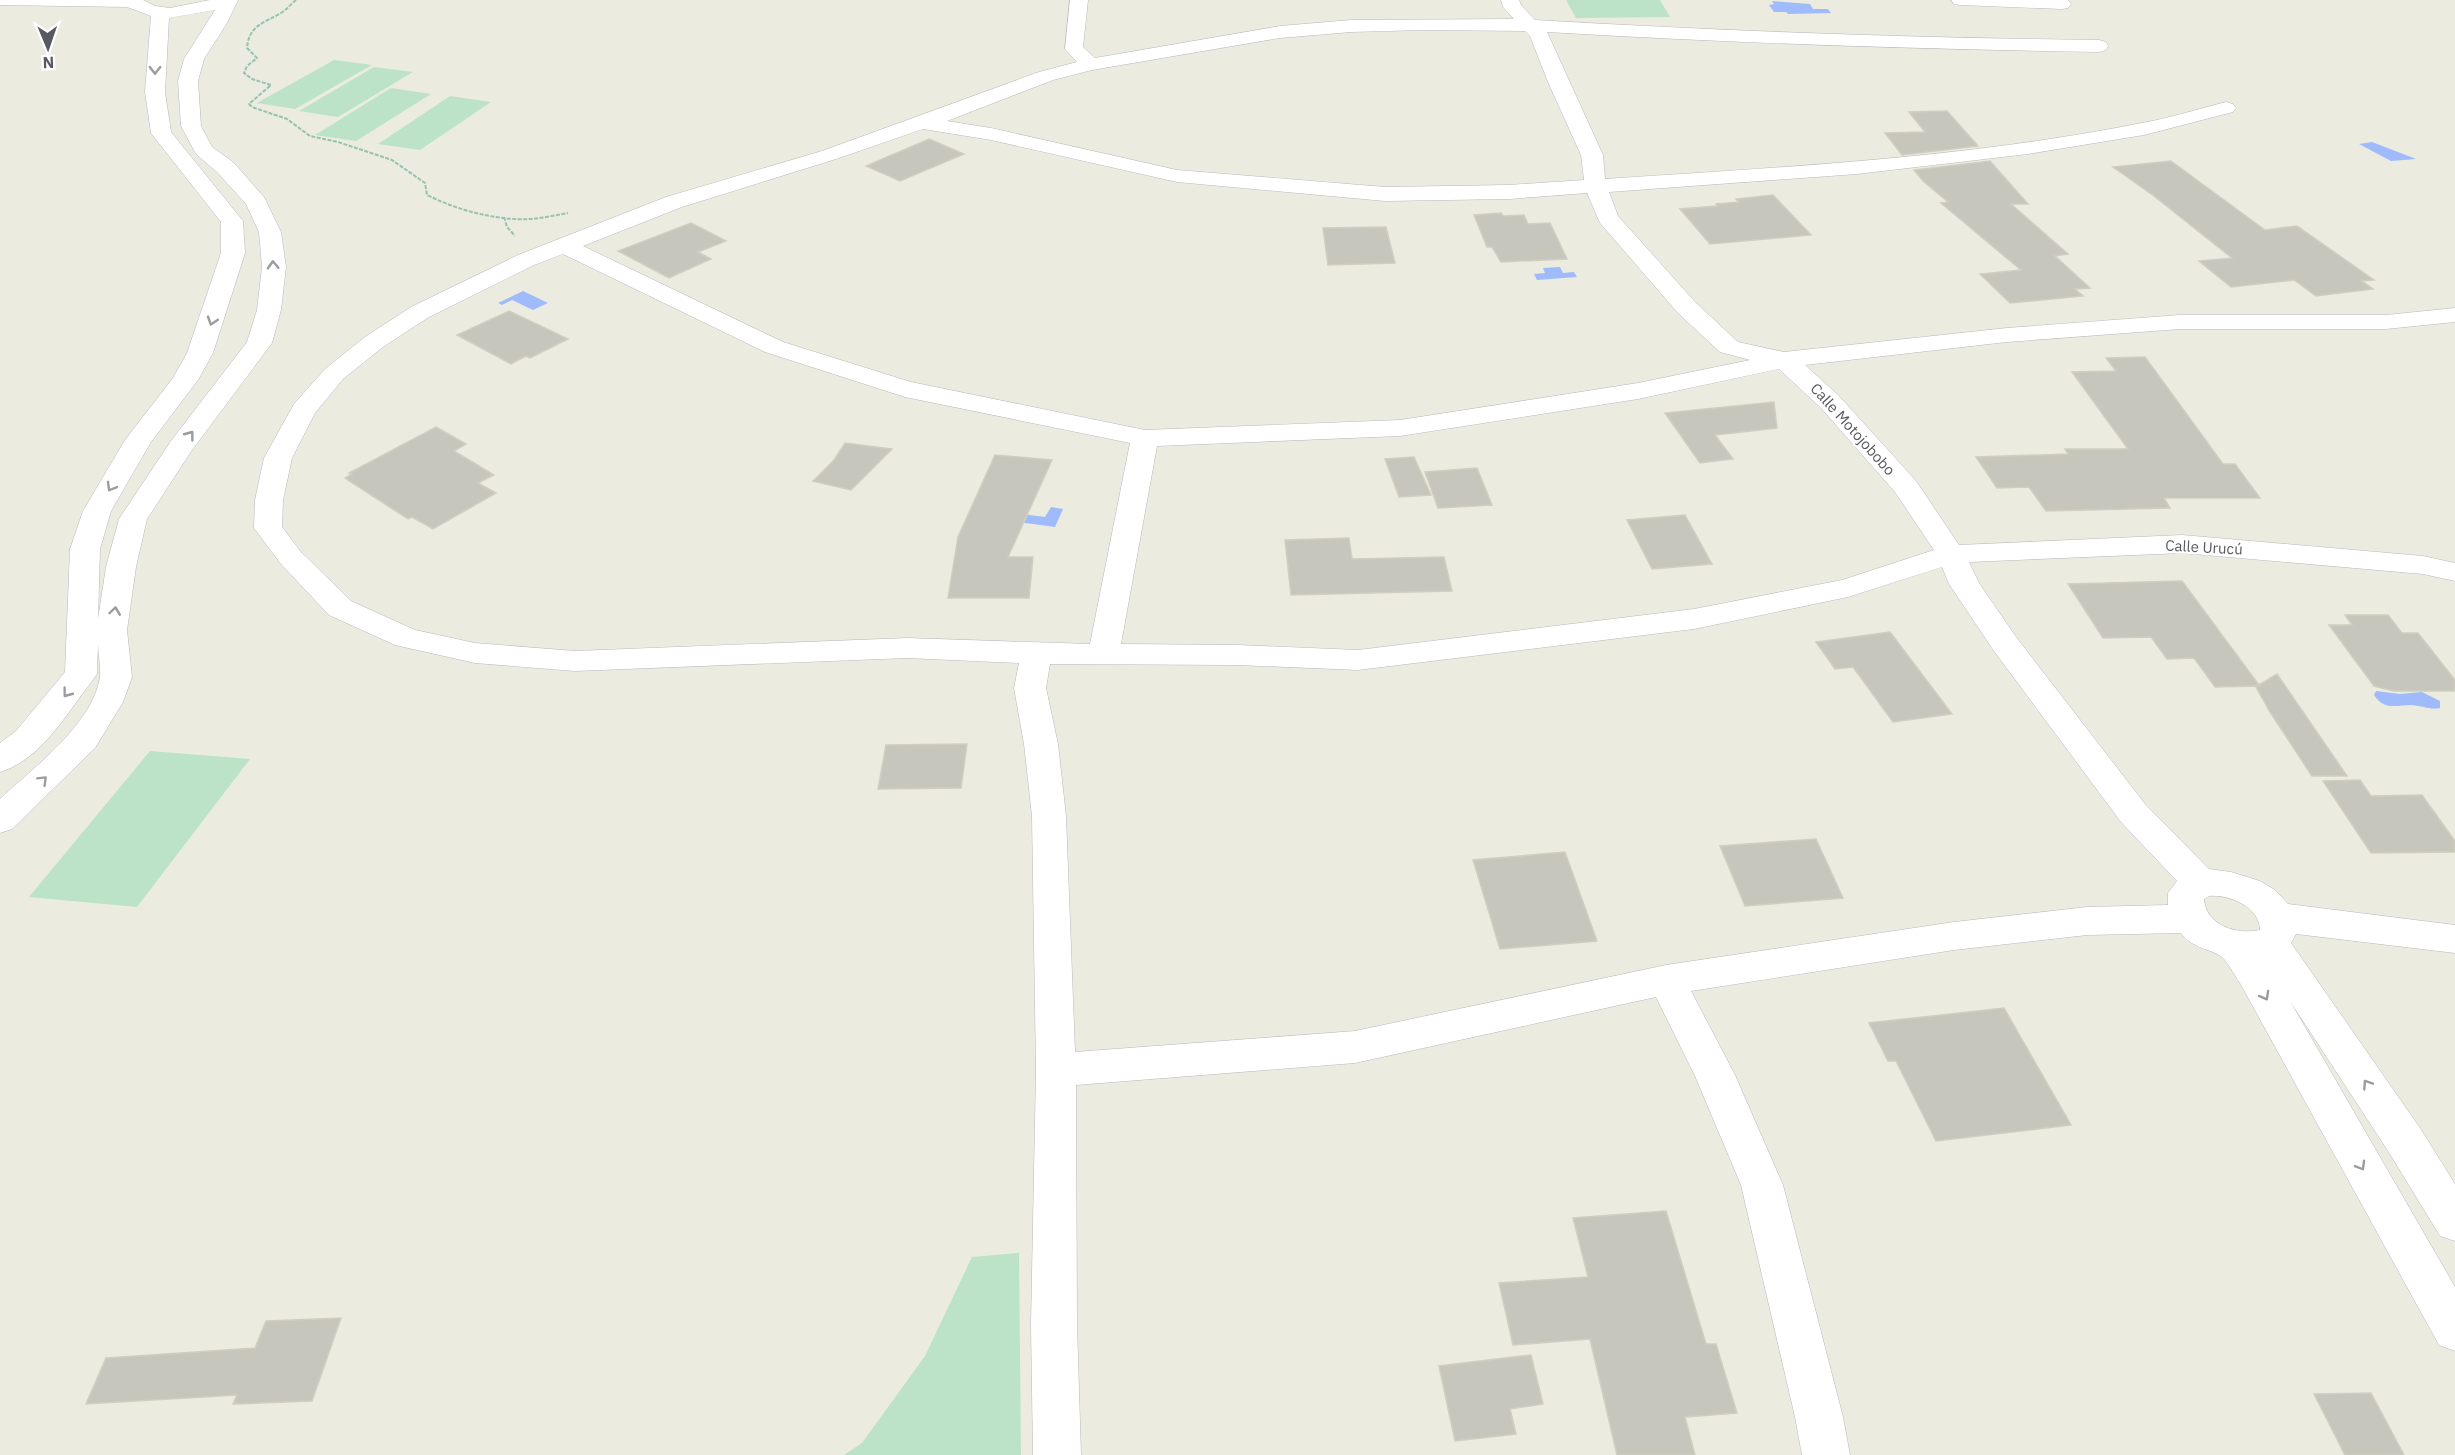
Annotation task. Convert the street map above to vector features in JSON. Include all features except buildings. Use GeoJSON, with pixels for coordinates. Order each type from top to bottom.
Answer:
{"type":"FeatureCollection","features":[{"type":"Feature","properties":{"kind":"street"},"geometry":{"type":"LineString","coordinates":[[0,0],[130,2],[148,7],[191,11],[227,0]]}},
{"type":"Feature","properties":{"kind":"street"},"geometry":{"type":"LineString","coordinates":[[0,820],[83,740],[107,702],[116,677],[112,630],[121,567],[133,519],[181,447],[259,343],[269,310],[274,267],[270,232],[256,202],[225,167],[203,150],[191,126],[188,81],[194,59],[218,23],[227,0]]}},
{"type":"Feature","properties":{"kind":"street"},"geometry":{"type":"LineString","coordinates":[[1079,0],[1074,49],[1091,64]]}},
{"type":"Feature","properties":{"kind":"street","name":"Calle Motojobobo"},"geometry":{"type":"LineString","coordinates":[[1510,0],[1512,8],[1539,34],[1558,82],[1592,155],[1595,185],[1608,218],[1687,308],[1730,346],[1784,360],[1830,402],[1906,487],[1951,554],[1964,584],[2005,644],[2133,813],[2196,901],[2209,935],[2261,935]]}},
{"type":"Feature","properties":{"kind":"street"},"geometry":{"type":"LineString","coordinates":[[1960,0],[2062,4]]}},
{"type":"Feature","properties":{"kind":"street"},"geometry":{"type":"LineString","coordinates":[[0,760],[28,740],[57,707],[81,674],[85,549],[97,511],[139,440],[186,380],[200,353],[233,253],[232,221],[161,133],[148,7]]}},
{"type":"Feature","properties":{"kind":"street"},"geometry":{"type":"LineString","coordinates":[[563,245],[674,202],[829,155],[1046,76],[1091,64],[1204,43],[1292,31],[1424,24],[1529,25],[1942,44],[2099,46]]}},
{"type":"Feature","properties":{"kind":"street"},"geometry":{"type":"LineString","coordinates":[[979,99],[976,109],[977,116],[980,123],[991,134]]}},
{"type":"Feature","properties":{"kind":"street"},"geometry":{"type":"LineString","coordinates":[[922,123],[991,134],[1166,174],[1288,187],[1385,194],[1509,192],[1857,168],[2028,148],[2145,129],[2226,108]]}},
{"type":"Feature","properties":{"kind":"street"},"geometry":{"type":"LineString","coordinates":[[563,245],[774,347],[905,389],[1145,438],[1400,428],[1638,391],[1784,360],[2007,335],[2180,322],[2386,322],[2455,315]]}},
{"type":"Feature","properties":{"kind":"street","name":"Calle Urucú"},"geometry":{"type":"LineString","coordinates":[[563,245],[526,260],[420,312],[374,342],[334,374],[303,410],[278,458],[269,500],[268,528],[291,558],[340,608],[406,638],[475,653],[576,661],[907,648],[1036,654],[1237,655],[1358,660],[1694,619],[1848,588],[1951,554],[2182,544],[2423,565],[2455,572]]}},
{"type":"Feature","properties":{"kind":"street"},"geometry":{"type":"LineString","coordinates":[[1104,653],[1145,438]]}},
{"type":"Feature","properties":{"kind":"street"},"geometry":{"type":"LineString","coordinates":[[1036,654],[1030,688],[1041,744],[1048,816],[1056,1071],[1054,1325],[1057,1455]]}},
{"type":"Feature","properties":{"kind":"street"},"geometry":{"type":"LineString","coordinates":[[1056,1071],[1354,1047],[1666,980],[1954,936],[2087,921],[2196,901],[2214,882],[2244,889],[2258,896],[2261,935],[2253,972],[2455,1330]]}},
{"type":"Feature","properties":{"kind":"street"},"geometry":{"type":"LineString","coordinates":[[2261,935],[2455,939]]}},
{"type":"Feature","properties":{"kind":"street"},"geometry":{"type":"LineString","coordinates":[[2261,935],[2405,1141],[2455,1222]]}},
{"type":"Feature","properties":{"kind":"street"},"geometry":{"type":"LineString","coordinates":[[1666,980],[1715,1076],[1762,1185],[1819,1417],[1826,1455]]}},
{"type":"Feature","properties":{"kind":"path"},"geometry":{"type":"LineString","coordinates":[[296,0],[280,14],[258,23],[248,38],[247,48],[257,58],[247,66],[244,73],[252,79],[271,85],[249,104],[287,119],[310,136],[344,143],[392,160],[425,183],[427,195],[483,212]]}},
{"type":"Feature","properties":{"kind":"green space"},"geometry":{"type":"Polygon","coordinates":[[[1566,0],[1660,0],[1670,17],[1576,18],[1566,0]]]}},
{"type":"Feature","properties":{"kind":"green space"},"geometry":{"type":"Polygon","coordinates":[[[334,60],[372,65],[295,109],[257,103],[334,60]]]}},
{"type":"Feature","properties":{"kind":"green space"},"geometry":{"type":"Polygon","coordinates":[[[374,67],[413,72],[338,117],[299,111],[374,67]]]}},
{"type":"Feature","properties":{"kind":"green space"},"geometry":{"type":"Polygon","coordinates":[[[391,88],[431,94],[356,141],[315,135],[391,88]]]}},
{"type":"Feature","properties":{"kind":"green space"},"geometry":{"type":"Polygon","coordinates":[[[450,96],[491,102],[420,150],[378,144],[450,96]]]}},
{"type":"Feature","properties":{"kind":"green space"},"geometry":{"type":"Polygon","coordinates":[[[150,751],[250,759],[137,907],[29,897],[150,751]]]}},
{"type":"Feature","properties":{"kind":"green space"},"geometry":{"type":"Polygon","coordinates":[[[1019,1253],[1021,1455],[844,1455],[862,1443],[925,1356],[972,1257],[1019,1253]]]}},
{"type":"Feature","properties":{"kind":"water"},"geometry":{"type":"Polygon","coordinates":[[[1772,1],[1810,4],[1813,9],[1828,9],[1831,13],[1774,12],[1769,5],[1774,4],[1772,1]]]}},
{"type":"Feature","properties":{"kind":"water"},"geometry":{"type":"Polygon","coordinates":[[[2372,142],[2416,159],[2391,161],[2359,144],[2372,142]]]}},
{"type":"Feature","properties":{"kind":"water"},"geometry":{"type":"Polygon","coordinates":[[[1560,267],[1563,273],[1574,272],[1577,277],[1537,280],[1534,274],[1545,273],[1543,268],[1560,267]]]}},
{"type":"Feature","properties":{"kind":"water"},"geometry":{"type":"Polygon","coordinates":[[[523,291],[548,303],[533,310],[512,300],[502,305],[498,303],[523,291]]]}},
{"type":"Feature","properties":{"kind":"water"},"geometry":{"type":"Polygon","coordinates":[[[1051,507],[1063,509],[1055,527],[1002,520],[1006,512],[1045,517],[1051,507]]]}},
{"type":"Feature","properties":{"kind":"water"},"geometry":{"type":"Polygon","coordinates":[[[2376,691],[2400,694],[2422,692],[2440,701],[2440,708],[2386,705],[2374,695],[2376,691]]]}}]}
